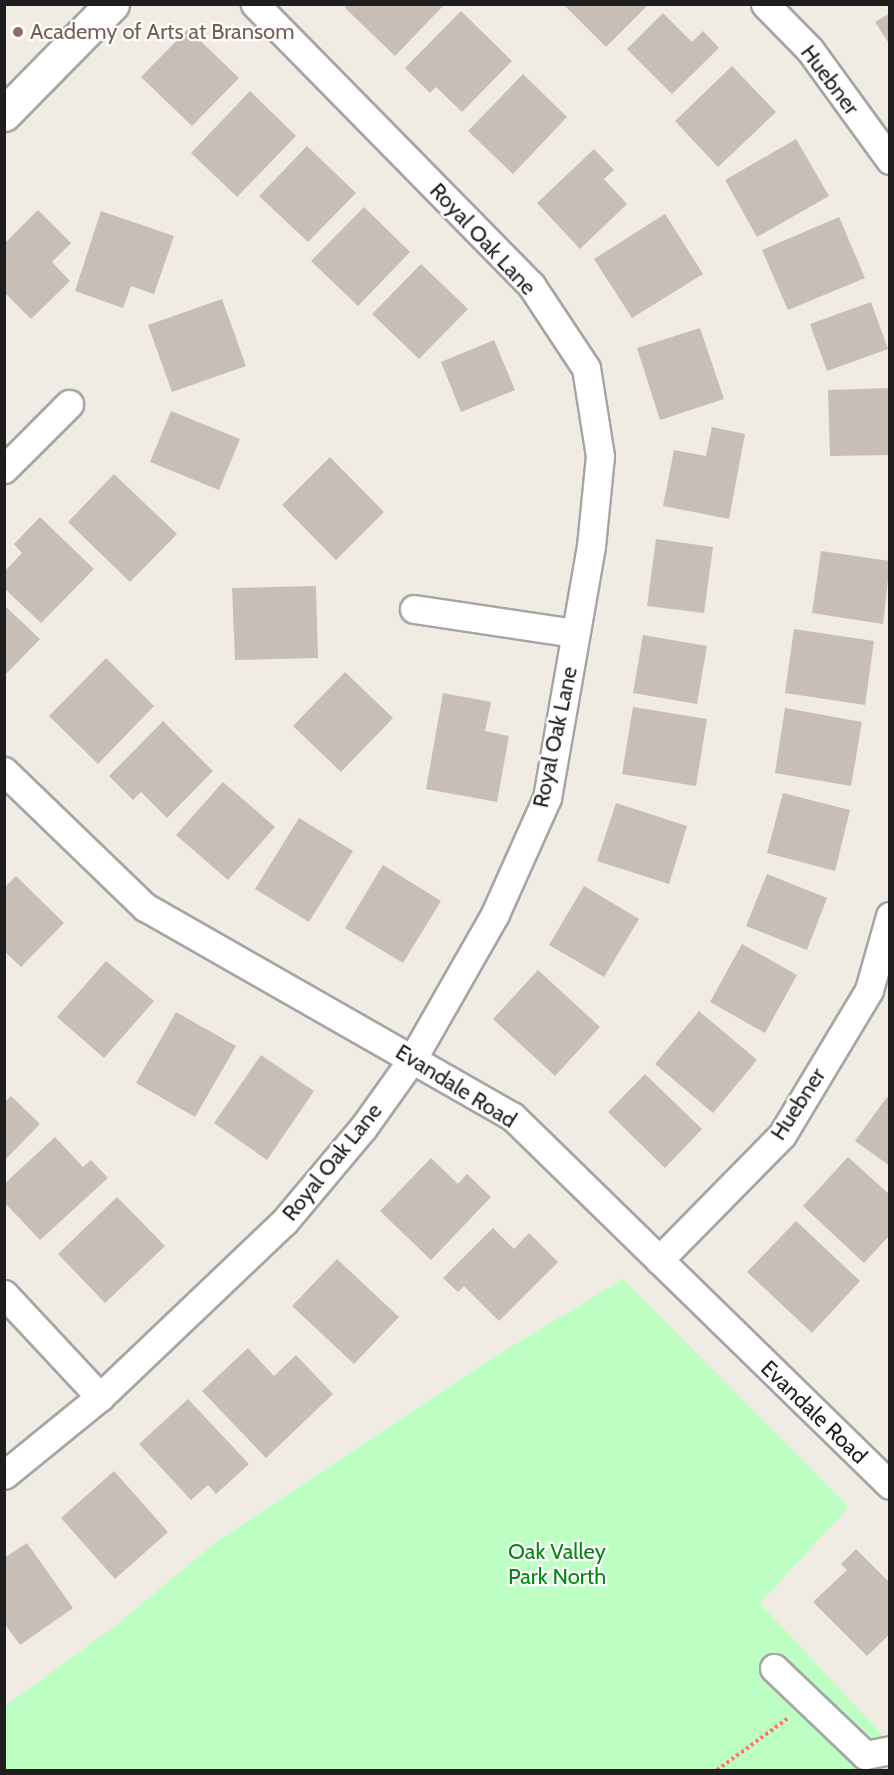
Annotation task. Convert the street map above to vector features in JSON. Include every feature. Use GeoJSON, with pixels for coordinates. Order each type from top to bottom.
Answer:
{"type":"FeatureCollection","features":[{"type":"Feature","properties":{"kind":"street"},"geometry":{"type":"LineString","coordinates":[[4,114],[112,4]]}},
{"type":"Feature","properties":{"kind":"street","name":"Royal Oak Lane"},"geometry":{"type":"LineString","coordinates":[[4,1474],[100,1397],[284,1222],[363,1128],[413,1058],[495,914],[547,798],[591,546],[600,456],[586,368],[531,285],[255,4]]}},
{"type":"Feature","properties":{"kind":"street","name":"Huebner"},"geometry":{"type":"LineString","coordinates":[[765,4],[810,50],[890,160]]}},
{"type":"Feature","properties":{"kind":"street"},"geometry":{"type":"LineString","coordinates":[[4,469],[69,404]]}},
{"type":"Feature","properties":{"kind":"street"},"geometry":{"type":"LineString","coordinates":[[414,609],[575,633]]}},
{"type":"Feature","properties":{"kind":"street","name":"Evandale Road"},"geometry":{"type":"LineString","coordinates":[[4,771],[145,907],[512,1116],[890,1485]]}},
{"type":"Feature","properties":{"kind":"street","name":"Huebner"},"geometry":{"type":"LineString","coordinates":[[659,1260],[782,1135],[869,990],[890,916]]}},
{"type":"Feature","properties":{"kind":"street"},"geometry":{"type":"LineString","coordinates":[[4,1294],[100,1397]]}},
{"type":"Feature","properties":{"kind":"street"},"geometry":{"type":"LineString","coordinates":[[774,1668],[865,1755],[890,1750]]}},
{"type":"Feature","properties":{"kind":"path"},"geometry":{"type":"LineString","coordinates":[[717,1770],[770,1735],[808,1701]]}},
{"type":"Feature","properties":{"kind":"green space","name":"Oak Valley Park North"},"geometry":{"type":"Polygon","coordinates":[[[623,1279],[849,1507],[760,1603],[890,1743],[889,1770],[5,1770],[5,1706],[115,1626],[217,1541],[486,1362],[623,1279]]]}},
{"type":"Feature","properties":{"kind":"building"},"geometry":{"type":"Polygon","coordinates":[[[348,4],[445,4],[395,56],[345,8],[348,4]]]}},
{"type":"Feature","properties":{"kind":"building"},"geometry":{"type":"Polygon","coordinates":[[[563,4],[649,4],[606,47],[563,4]]]}},
{"type":"Feature","properties":{"kind":"building"},"geometry":{"type":"Polygon","coordinates":[[[461,11],[512,61],[462,112],[436,87],[430,93],[405,68],[461,11]]]}},
{"type":"Feature","properties":{"kind":"building"},"geometry":{"type":"Polygon","coordinates":[[[663,13],[692,42],[703,31],[719,48],[672,94],[627,49],[663,13]]]}},
{"type":"Feature","properties":{"kind":"building"},"geometry":{"type":"Polygon","coordinates":[[[890,13],[890,45],[875,22],[890,13]]]}},
{"type":"Feature","properties":{"kind":"building"},"geometry":{"type":"Polygon","coordinates":[[[188,29],[239,78],[192,126],[141,77],[188,29]]]}},
{"type":"Feature","properties":{"kind":"building"},"geometry":{"type":"Polygon","coordinates":[[[732,66],[776,112],[718,167],[675,121],[732,66]]]}},
{"type":"Feature","properties":{"kind":"building"},"geometry":{"type":"Polygon","coordinates":[[[523,74],[567,117],[513,174],[468,131],[523,74]]]}},
{"type":"Feature","properties":{"kind":"building"},"geometry":{"type":"Polygon","coordinates":[[[250,91],[296,136],[237,197],[191,153],[250,91]]]}},
{"type":"Feature","properties":{"kind":"building"},"geometry":{"type":"Polygon","coordinates":[[[796,139],[829,196],[757,237],[725,180],[796,139]]]}},
{"type":"Feature","properties":{"kind":"building"},"geometry":{"type":"Polygon","coordinates":[[[307,146],[356,193],[308,242],[259,196],[307,146]]]}},
{"type":"Feature","properties":{"kind":"building"},"geometry":{"type":"Polygon","coordinates":[[[594,149],[614,170],[604,179],[627,204],[580,249],[537,203],[594,149]]]}},
{"type":"Feature","properties":{"kind":"building"},"geometry":{"type":"Polygon","coordinates":[[[364,207],[410,252],[358,306],[311,261],[364,207]]]}},
{"type":"Feature","properties":{"kind":"building"},"geometry":{"type":"Polygon","coordinates":[[[38,210],[71,243],[52,262],[70,281],[31,319],[4,292],[4,244],[38,210]]]}},
{"type":"Feature","properties":{"kind":"building"},"geometry":{"type":"Polygon","coordinates":[[[101,211],[174,236],[154,294],[131,286],[123,308],[75,291],[101,211]]]}},
{"type":"Feature","properties":{"kind":"building"},"geometry":{"type":"Polygon","coordinates":[[[665,214],[703,274],[632,318],[594,259],[665,214]]]}},
{"type":"Feature","properties":{"kind":"building"},"geometry":{"type":"Polygon","coordinates":[[[839,217],[865,278],[788,310],[762,250],[839,217]]]}},
{"type":"Feature","properties":{"kind":"building"},"geometry":{"type":"Polygon","coordinates":[[[421,264],[468,309],[419,359],[372,314],[421,264]]]}},
{"type":"Feature","properties":{"kind":"building"},"geometry":{"type":"Polygon","coordinates":[[[222,299],[246,366],[172,392],[148,325],[222,299]]]}},
{"type":"Feature","properties":{"kind":"building"},"geometry":{"type":"Polygon","coordinates":[[[871,302],[888,349],[827,371],[810,324],[871,302]]]}},
{"type":"Feature","properties":{"kind":"building"},"geometry":{"type":"Polygon","coordinates":[[[700,328],[724,399],[660,420],[637,348],[700,328]]]}},
{"type":"Feature","properties":{"kind":"building"},"geometry":{"type":"Polygon","coordinates":[[[494,340],[515,390],[461,412],[441,362],[494,340]]]}},
{"type":"Feature","properties":{"kind":"building"},"geometry":{"type":"Polygon","coordinates":[[[890,388],[890,455],[830,456],[828,390],[890,388]]]}},
{"type":"Feature","properties":{"kind":"building"},"geometry":{"type":"Polygon","coordinates":[[[171,411],[240,439],[219,490],[150,462],[171,411]]]}},
{"type":"Feature","properties":{"kind":"building"},"geometry":{"type":"Polygon","coordinates":[[[712,427],[745,434],[729,519],[663,506],[674,450],[706,456],[712,427]]]}},
{"type":"Feature","properties":{"kind":"building"},"geometry":{"type":"Polygon","coordinates":[[[330,457],[384,512],[336,560],[282,505],[330,457]]]}},
{"type":"Feature","properties":{"kind":"building"},"geometry":{"type":"Polygon","coordinates":[[[114,474],[177,534],[130,582],[68,522],[114,474]]]}},
{"type":"Feature","properties":{"kind":"building"},"geometry":{"type":"Polygon","coordinates":[[[40,517],[94,569],[41,623],[4,588],[4,572],[22,553],[14,544],[40,517]]]}},
{"type":"Feature","properties":{"kind":"building"},"geometry":{"type":"Polygon","coordinates":[[[656,539],[713,547],[704,613],[647,606],[656,539]]]}},
{"type":"Feature","properties":{"kind":"building"},"geometry":{"type":"Polygon","coordinates":[[[821,551],[890,561],[883,624],[812,613],[821,551]]]}},
{"type":"Feature","properties":{"kind":"building"},"geometry":{"type":"Polygon","coordinates":[[[316,586],[318,658],[235,660],[232,588],[316,586]]]}},
{"type":"Feature","properties":{"kind":"building"},"geometry":{"type":"Polygon","coordinates":[[[4,605],[40,639],[4,676],[4,605]]]}},
{"type":"Feature","properties":{"kind":"building"},"geometry":{"type":"Polygon","coordinates":[[[794,629],[874,641],[865,705],[785,693],[794,629]]]}},
{"type":"Feature","properties":{"kind":"building"},"geometry":{"type":"Polygon","coordinates":[[[643,635],[707,646],[697,704],[633,693],[643,635]]]}},
{"type":"Feature","properties":{"kind":"building"},"geometry":{"type":"Polygon","coordinates":[[[106,658],[154,706],[98,764],[49,716],[106,658]]]}},
{"type":"Feature","properties":{"kind":"building"},"geometry":{"type":"Polygon","coordinates":[[[345,672],[393,718],[341,772],[293,726],[345,672]]]}},
{"type":"Feature","properties":{"kind":"building"},"geometry":{"type":"Polygon","coordinates":[[[443,693],[491,702],[485,731],[509,736],[497,802],[426,789],[443,693]]]}},
{"type":"Feature","properties":{"kind":"building"},"geometry":{"type":"Polygon","coordinates":[[[633,707],[707,719],[696,786],[622,774],[633,707]]]}},
{"type":"Feature","properties":{"kind":"building"},"geometry":{"type":"Polygon","coordinates":[[[785,708],[862,722],[851,786],[775,773],[785,708]]]}},
{"type":"Feature","properties":{"kind":"building"},"geometry":{"type":"Polygon","coordinates":[[[163,721],[213,771],[167,818],[141,792],[133,800],[109,776],[163,721]]]}},
{"type":"Feature","properties":{"kind":"building"},"geometry":{"type":"Polygon","coordinates":[[[223,782],[275,827],[228,880],[176,835],[223,782]]]}},
{"type":"Feature","properties":{"kind":"building"},"geometry":{"type":"Polygon","coordinates":[[[783,793],[850,810],[835,871],[767,853],[783,793]]]}},
{"type":"Feature","properties":{"kind":"building"},"geometry":{"type":"Polygon","coordinates":[[[616,803],[687,826],[669,884],[597,861],[616,803]]]}},
{"type":"Feature","properties":{"kind":"building"},"geometry":{"type":"Polygon","coordinates":[[[299,818],[353,851],[309,922],[255,889],[299,818]]]}},
{"type":"Feature","properties":{"kind":"building"},"geometry":{"type":"Polygon","coordinates":[[[383,865],[441,901],[403,963],[345,928],[383,865]]]}},
{"type":"Feature","properties":{"kind":"building"},"geometry":{"type":"Polygon","coordinates":[[[767,874],[827,898],[807,950],[746,926],[767,874]]]}},
{"type":"Feature","properties":{"kind":"building"},"geometry":{"type":"Polygon","coordinates":[[[16,876],[64,923],[21,967],[4,951],[4,888],[16,876]]]}},
{"type":"Feature","properties":{"kind":"building"},"geometry":{"type":"Polygon","coordinates":[[[584,886],[639,919],[604,977],[549,945],[584,886]]]}},
{"type":"Feature","properties":{"kind":"building"},"geometry":{"type":"Polygon","coordinates":[[[742,944],[797,975],[765,1033],[710,1002],[742,944]]]}},
{"type":"Feature","properties":{"kind":"building"},"geometry":{"type":"Polygon","coordinates":[[[106,961],[154,1001],[104,1058],[57,1017],[106,961]]]}},
{"type":"Feature","properties":{"kind":"building"},"geometry":{"type":"Polygon","coordinates":[[[538,970],[600,1027],[555,1076],[493,1019],[538,970]]]}},
{"type":"Feature","properties":{"kind":"building"},"geometry":{"type":"Polygon","coordinates":[[[699,1011],[757,1060],[713,1113],[655,1064],[699,1011]]]}},
{"type":"Feature","properties":{"kind":"building"},"geometry":{"type":"Polygon","coordinates":[[[176,1012],[236,1046],[195,1117],[136,1083],[176,1012]]]}},
{"type":"Feature","properties":{"kind":"building"},"geometry":{"type":"Polygon","coordinates":[[[261,1055],[314,1091],[267,1160],[214,1123],[261,1055]]]}},
{"type":"Feature","properties":{"kind":"building"},"geometry":{"type":"Polygon","coordinates":[[[645,1074],[702,1129],[665,1168],[608,1112],[645,1074]]]}},
{"type":"Feature","properties":{"kind":"building"},"geometry":{"type":"Polygon","coordinates":[[[11,1096],[40,1124],[4,1161],[4,1103],[11,1096]]]}},
{"type":"Feature","properties":{"kind":"building"},"geometry":{"type":"Polygon","coordinates":[[[887,1097],[890,1099],[890,1166],[855,1141],[887,1097]]]}},
{"type":"Feature","properties":{"kind":"building"},"geometry":{"type":"Polygon","coordinates":[[[55,1137],[83,1167],[91,1160],[108,1178],[40,1240],[4,1202],[4,1184],[55,1137]]]}},
{"type":"Feature","properties":{"kind":"building"},"geometry":{"type":"Polygon","coordinates":[[[848,1157],[890,1195],[890,1235],[864,1263],[803,1206],[848,1157]]]}},
{"type":"Feature","properties":{"kind":"building"},"geometry":{"type":"Polygon","coordinates":[[[431,1158],[458,1184],[467,1174],[491,1197],[431,1260],[380,1211],[431,1158]]]}},
{"type":"Feature","properties":{"kind":"building"},"geometry":{"type":"Polygon","coordinates":[[[117,1197],[165,1246],[105,1303],[58,1254],[117,1197]]]}},
{"type":"Feature","properties":{"kind":"building"},"geometry":{"type":"Polygon","coordinates":[[[796,1221],[860,1281],[812,1333],[747,1272],[796,1221]]]}},
{"type":"Feature","properties":{"kind":"building"},"geometry":{"type":"Polygon","coordinates":[[[493,1228],[514,1249],[529,1233],[558,1262],[499,1321],[464,1286],[458,1292],[443,1278],[493,1228]]]}},
{"type":"Feature","properties":{"kind":"building"},"geometry":{"type":"Polygon","coordinates":[[[337,1259],[399,1317],[354,1364],[292,1306],[337,1259]]]}},
{"type":"Feature","properties":{"kind":"building"},"geometry":{"type":"Polygon","coordinates":[[[248,1348],[274,1376],[296,1355],[333,1394],[266,1458],[202,1391],[248,1348]]]}},
{"type":"Feature","properties":{"kind":"building"},"geometry":{"type":"Polygon","coordinates":[[[188,1399],[249,1464],[216,1494],[208,1485],[191,1500],[139,1444],[188,1399]]]}},
{"type":"Feature","properties":{"kind":"building"},"geometry":{"type":"Polygon","coordinates":[[[114,1471],[168,1532],[115,1579],[61,1518],[114,1471]]]}},
{"type":"Feature","properties":{"kind":"building"},"geometry":{"type":"Polygon","coordinates":[[[27,1543],[73,1608],[20,1645],[4,1623],[4,1558],[27,1543]]]}},
{"type":"Feature","properties":{"kind":"building"},"geometry":{"type":"Polygon","coordinates":[[[856,1549],[890,1583],[890,1634],[867,1656],[813,1602],[847,1570],[841,1564],[856,1549]]]}},
{"type":"Feature","properties":{"kind":"place","name":"Academy of Arts at Bransom"},"geometry":{"type":"Point","coordinates":[18,32]}}]}
